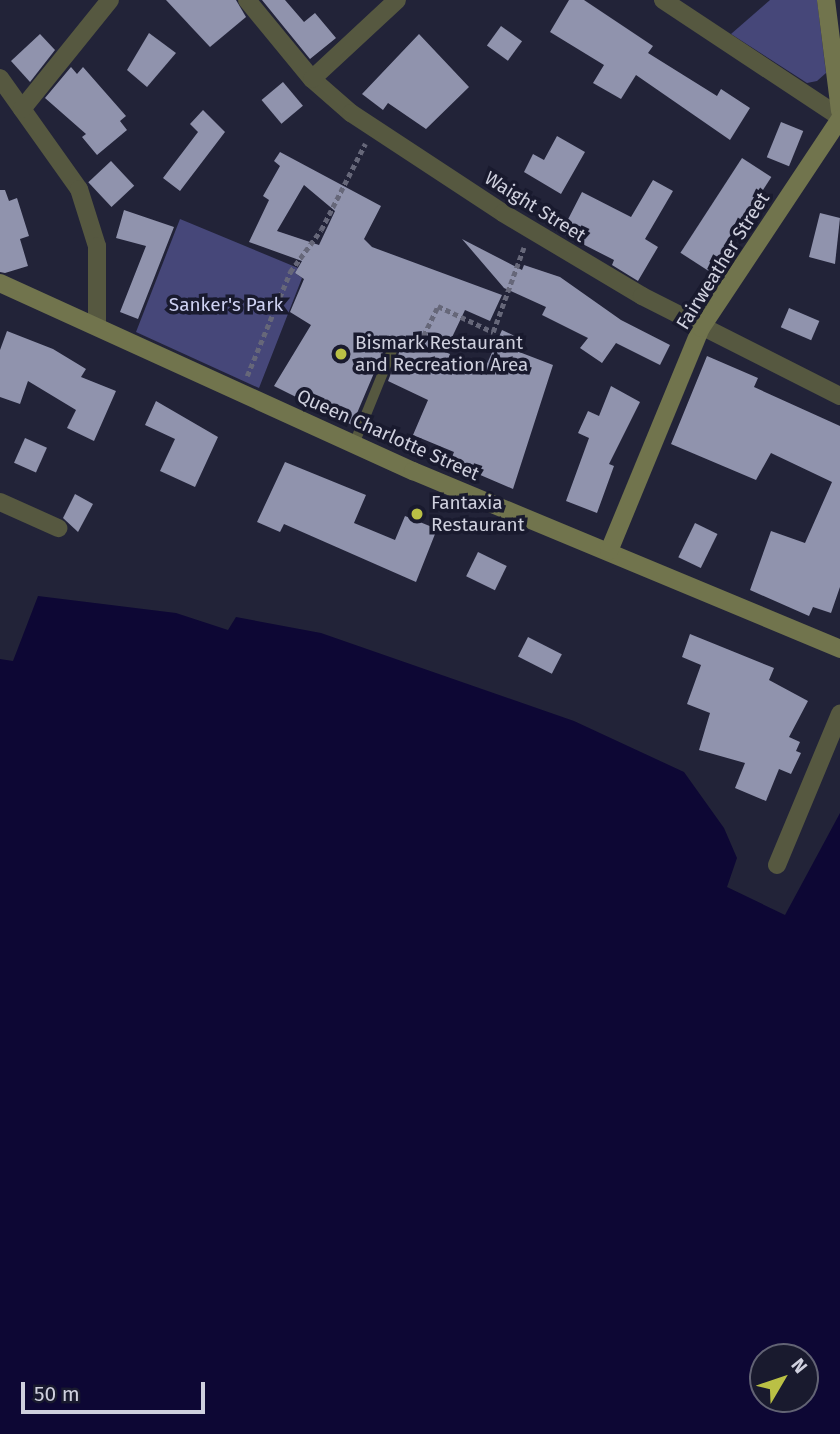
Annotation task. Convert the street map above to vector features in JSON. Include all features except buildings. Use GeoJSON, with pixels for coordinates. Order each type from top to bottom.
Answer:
{"type":"FeatureCollection","features":[{"type":"Feature","properties":{"kind":"main road"},"geometry":{"type":"LineString","coordinates":[[827,0],[840,111]]}},
{"type":"Feature","properties":{"kind":"main road","name":"Fairweather Street"},"geometry":{"type":"LineString","coordinates":[[609,551],[701,328],[840,118]]}},
{"type":"Feature","properties":{"kind":"main road","name":"Queen Charlotte Street"},"geometry":{"type":"LineString","coordinates":[[0,284],[97,325],[354,444],[840,649]]}},
{"type":"Feature","properties":{"kind":"street"},"geometry":{"type":"LineString","coordinates":[[22,109],[110,0]]}},
{"type":"Feature","properties":{"kind":"street","name":"Waight Street"},"geometry":{"type":"LineString","coordinates":[[247,0],[312,79],[374,128],[531,230],[701,328],[840,396]]}},
{"type":"Feature","properties":{"kind":"street"},"geometry":{"type":"LineString","coordinates":[[312,79],[397,0]]}},
{"type":"Feature","properties":{"kind":"street"},"geometry":{"type":"LineString","coordinates":[[663,0],[840,118]]}},
{"type":"Feature","properties":{"kind":"street"},"geometry":{"type":"LineString","coordinates":[[0,78],[79,190],[89,215],[97,246],[97,325]]}},
{"type":"Feature","properties":{"kind":"street"},"geometry":{"type":"LineString","coordinates":[[0,502],[58,528]]}},
{"type":"Feature","properties":{"kind":"street"},"geometry":{"type":"LineString","coordinates":[[777,866],[840,714]]}},
{"type":"Feature","properties":{"kind":"lane"},"geometry":{"type":"LineString","coordinates":[[354,444],[395,343]]}},
{"type":"Feature","properties":{"kind":"path"},"geometry":{"type":"LineString","coordinates":[[240,393],[290,272],[321,230],[374,128]]}},
{"type":"Feature","properties":{"kind":"path"},"geometry":{"type":"LineString","coordinates":[[395,343],[416,351],[438,306],[493,332],[531,230]]}},
{"type":"Feature","properties":{"kind":"green space"},"geometry":{"type":"Polygon","coordinates":[[[770,0],[817,0],[826,73],[817,81],[807,83],[731,34],[770,0]]]}},
{"type":"Feature","properties":{"kind":"green space","name":"Sanker's Park"},"geometry":{"type":"Polygon","coordinates":[[[180,219],[298,268],[295,273],[302,278],[259,388],[136,332],[180,219]]]}},
{"type":"Feature","properties":{"kind":"shaded area"},"geometry":{"type":"Polygon","coordinates":[[[38,596],[176,613],[228,630],[236,617],[321,633],[574,721],[684,772],[724,828],[737,858],[727,887],[785,915],[840,813],[840,1434],[0,1434],[0,659],[13,661],[38,596]]]}},
{"type":"Feature","properties":{"kind":"place","name":"Bismark Restaurant and Recreation Area"},"geometry":{"type":"Point","coordinates":[341,354]}},
{"type":"Feature","properties":{"kind":"place","name":"Fantaxia Restaurant"},"geometry":{"type":"Point","coordinates":[417,514]}}]}
